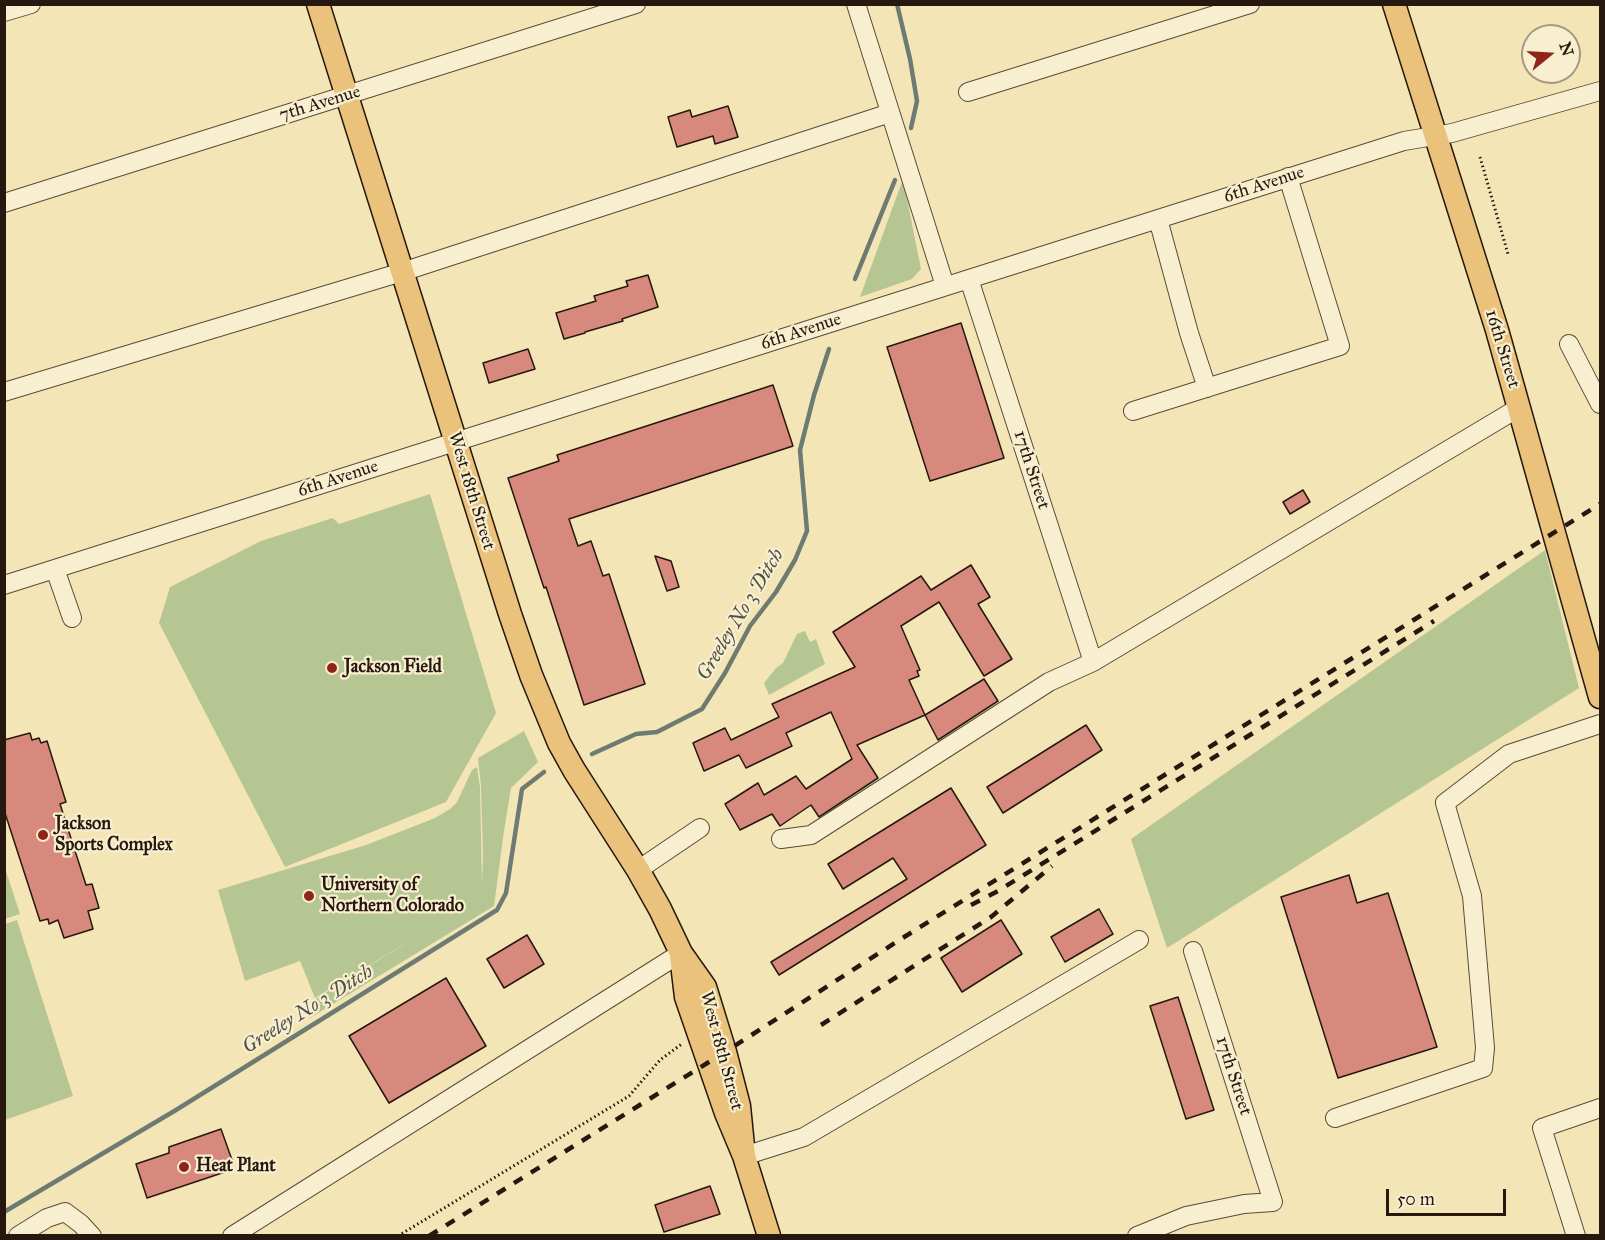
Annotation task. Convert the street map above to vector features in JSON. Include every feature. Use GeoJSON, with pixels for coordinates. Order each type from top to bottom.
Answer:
{"type":"FeatureCollection","features":[{"type":"Feature","properties":{"kind":"main road","name":"West 18th Street"},"geometry":{"type":"LineString","coordinates":[[318,4],[531,675],[559,743],[574,770],[639,870],[681,953],[705,987],[739,1106],[744,1156]]}},
{"type":"Feature","properties":{"kind":"main road","name":"16th Street"},"geometry":{"type":"LineString","coordinates":[[1394,4],[1520,407],[1600,697]]}},
{"type":"Feature","properties":{"kind":"main road","name":"West 18th Street"},"geometry":{"type":"LineString","coordinates":[[681,953],[686,997],[726,1113],[744,1156],[769,1236]]}},
{"type":"Feature","properties":{"kind":"street"},"geometry":{"type":"LineString","coordinates":[[4,12],[31,4]]}},
{"type":"Feature","properties":{"kind":"street","name":"7th Avenue"},"geometry":{"type":"LineString","coordinates":[[4,203],[636,4]]}},
{"type":"Feature","properties":{"kind":"street"},"geometry":{"type":"LineString","coordinates":[[856,4],[945,286]]}},
{"type":"Feature","properties":{"kind":"street"},"geometry":{"type":"LineString","coordinates":[[968,92],[1250,4]]}},
{"type":"Feature","properties":{"kind":"street","name":"6th Avenue"},"geometry":{"type":"LineString","coordinates":[[4,585],[1404,141],[1452,133],[1600,91]]}},
{"type":"Feature","properties":{"kind":"street"},"geometry":{"type":"LineString","coordinates":[[4,392],[402,272],[890,113]]}},
{"type":"Feature","properties":{"kind":"street"},"geometry":{"type":"LineString","coordinates":[[1133,411],[1340,346],[1288,177]]}},
{"type":"Feature","properties":{"kind":"street"},"geometry":{"type":"LineString","coordinates":[[1158,219],[1189,333],[1207,388]]}},
{"type":"Feature","properties":{"kind":"street","name":"17th Street"},"geometry":{"type":"LineString","coordinates":[[969,279],[1093,662]]}},
{"type":"Feature","properties":{"kind":"street"},"geometry":{"type":"LineString","coordinates":[[1569,344],[1600,404]]}},
{"type":"Feature","properties":{"kind":"street"},"geometry":{"type":"LineString","coordinates":[[781,839],[811,835],[1049,682],[1093,662],[1520,407]]}},
{"type":"Feature","properties":{"kind":"street"},"geometry":{"type":"LineString","coordinates":[[55,569],[72,618]]}},
{"type":"Feature","properties":{"kind":"street"},"geometry":{"type":"LineString","coordinates":[[1335,1118],[1483,1068],[1485,1048],[1472,896],[1445,803],[1509,754],[1600,724]]}},
{"type":"Feature","properties":{"kind":"street"},"geometry":{"type":"LineString","coordinates":[[639,870],[700,828]]}},
{"type":"Feature","properties":{"kind":"street"},"geometry":{"type":"LineString","coordinates":[[744,1156],[804,1137],[1139,940]]}},
{"type":"Feature","properties":{"kind":"street","name":"17th Street"},"geometry":{"type":"LineString","coordinates":[[1137,1236],[1186,1216],[1244,1204],[1273,1202],[1193,951]]}},
{"type":"Feature","properties":{"kind":"street"},"geometry":{"type":"LineString","coordinates":[[232,1236],[681,953]]}},
{"type":"Feature","properties":{"kind":"street"},"geometry":{"type":"LineString","coordinates":[[1576,1236],[1542,1128],[1600,1108]]}},
{"type":"Feature","properties":{"kind":"street"},"geometry":{"type":"LineString","coordinates":[[18,1236],[47,1218],[65,1212],[92,1236]]}},
{"type":"Feature","properties":{"kind":"path"},"geometry":{"type":"LineString","coordinates":[[1480,157],[1508,254]]}},
{"type":"Feature","properties":{"kind":"path"},"geometry":{"type":"LineString","coordinates":[[398,1236],[629,1096],[660,1060],[699,1031]]}},
{"type":"Feature","properties":{"kind":"green space"},"geometry":{"type":"Polygon","coordinates":[[[903,179],[921,269],[912,279],[860,297],[903,179]]]}},
{"type":"Feature","properties":{"kind":"green space","name":"Jackson Field"},"geometry":{"type":"Polygon","coordinates":[[[430,494],[496,713],[446,802],[285,867],[159,623],[170,587],[261,541],[333,518],[339,524],[430,494]]]}},
{"type":"Feature","properties":{"kind":"green space"},"geometry":{"type":"Polygon","coordinates":[[[1545,550],[1579,688],[1167,948],[1131,839],[1545,550]]]}},
{"type":"Feature","properties":{"kind":"green space"},"geometry":{"type":"Polygon","coordinates":[[[805,631],[810,642],[816,639],[825,664],[769,695],[764,683],[783,663],[797,634],[805,631]]]}},
{"type":"Feature","properties":{"kind":"green space"},"geometry":{"type":"Polygon","coordinates":[[[524,731],[538,762],[511,788],[494,906],[310,1018],[314,1000],[424,932],[315,998],[300,961],[245,981],[218,890],[366,845],[435,818],[457,802],[472,770],[477,767],[480,787],[482,885],[481,787],[478,758],[524,731]]]}},
{"type":"Feature","properties":{"kind":"green space"},"geometry":{"type":"Polygon","coordinates":[[[4,865],[20,914],[5,919],[4,919],[4,865]]]}},
{"type":"Feature","properties":{"kind":"green space"},"geometry":{"type":"Polygon","coordinates":[[[17,920],[73,1096],[5,1120],[5,924],[17,920]]]}},
{"type":"Feature","properties":{"kind":"building"},"geometry":{"type":"Polygon","coordinates":[[[728,106],[738,137],[715,144],[713,136],[677,147],[668,117],[690,110],[692,117],[728,106]]]}},
{"type":"Feature","properties":{"kind":"building"},"geometry":{"type":"Polygon","coordinates":[[[648,275],[658,307],[622,319],[623,321],[564,339],[556,313],[596,301],[594,296],[628,286],[626,281],[648,275]]]}},
{"type":"Feature","properties":{"kind":"building"},"geometry":{"type":"Polygon","coordinates":[[[961,323],[1004,458],[930,481],[887,347],[961,323]]]}},
{"type":"Feature","properties":{"kind":"building"},"geometry":{"type":"Polygon","coordinates":[[[528,349],[535,369],[489,383],[483,363],[528,349]]]}},
{"type":"Feature","properties":{"kind":"building"},"geometry":{"type":"Polygon","coordinates":[[[773,385],[793,446],[569,519],[578,546],[591,541],[603,576],[609,574],[645,684],[584,705],[508,478],[559,461],[557,455],[773,385]]]}},
{"type":"Feature","properties":{"kind":"building"},"geometry":{"type":"Polygon","coordinates":[[[1303,490],[1310,502],[1290,514],[1283,502],[1303,490]]]}},
{"type":"Feature","properties":{"kind":"building"},"geometry":{"type":"Polygon","coordinates":[[[655,556],[671,561],[679,587],[667,591],[655,556]]]}},
{"type":"Feature","properties":{"kind":"building"},"geometry":{"type":"Polygon","coordinates":[[[971,565],[990,597],[978,604],[1012,659],[984,676],[939,602],[901,626],[920,670],[917,671],[919,676],[909,680],[925,715],[857,745],[878,778],[819,817],[811,805],[780,826],[772,814],[740,830],[725,804],[758,783],[764,795],[796,776],[806,789],[852,759],[831,712],[786,733],[792,746],[746,768],[739,755],[704,771],[693,743],[725,728],[731,740],[779,717],[772,704],[855,667],[833,632],[921,576],[931,590],[971,565]]]}},
{"type":"Feature","properties":{"kind":"building"},"geometry":{"type":"Polygon","coordinates":[[[984,679],[998,701],[938,740],[925,715],[984,679]]]}},
{"type":"Feature","properties":{"kind":"building"},"geometry":{"type":"Polygon","coordinates":[[[1086,725],[1102,750],[1003,813],[987,787],[1086,725]]]}},
{"type":"Feature","properties":{"kind":"building","name":"Jackson Sports Complex"},"geometry":{"type":"Polygon","coordinates":[[[30,733],[32,740],[39,738],[41,743],[47,741],[66,802],[60,804],[86,885],[92,884],[99,908],[88,911],[93,929],[64,938],[58,920],[49,924],[48,919],[40,921],[4,810],[4,740],[30,733]]]}},
{"type":"Feature","properties":{"kind":"building"},"geometry":{"type":"Polygon","coordinates":[[[951,788],[986,845],[779,975],[771,962],[907,879],[893,858],[843,889],[828,864],[951,788]]]}},
{"type":"Feature","properties":{"kind":"building"},"geometry":{"type":"Polygon","coordinates":[[[1349,875],[1357,903],[1388,893],[1437,1047],[1338,1078],[1281,897],[1349,875]]]}},
{"type":"Feature","properties":{"kind":"building"},"geometry":{"type":"Polygon","coordinates":[[[1099,909],[1113,934],[1065,962],[1051,937],[1099,909]]]}},
{"type":"Feature","properties":{"kind":"building"},"geometry":{"type":"Polygon","coordinates":[[[1001,920],[1022,954],[962,992],[941,958],[1001,920]]]}},
{"type":"Feature","properties":{"kind":"building"},"geometry":{"type":"Polygon","coordinates":[[[527,935],[544,964],[504,988],[487,959],[527,935]]]}},
{"type":"Feature","properties":{"kind":"building"},"geometry":{"type":"Polygon","coordinates":[[[446,978],[486,1046],[389,1103],[349,1036],[446,978]]]}},
{"type":"Feature","properties":{"kind":"building"},"geometry":{"type":"Polygon","coordinates":[[[1178,997],[1214,1110],[1186,1119],[1150,1006],[1178,997]]]}},
{"type":"Feature","properties":{"kind":"building","name":"Heat Plant"},"geometry":{"type":"Polygon","coordinates":[[[221,1129],[232,1160],[231,1170],[147,1198],[136,1164],[169,1153],[169,1147],[221,1129]]]}},
{"type":"Feature","properties":{"kind":"building"},"geometry":{"type":"Polygon","coordinates":[[[710,1186],[720,1214],[664,1232],[655,1205],[710,1186]]]}},
{"type":"Feature","properties":{"kind":"waterway","name":"Greeley No 3 Ditch"},"geometry":{"type":"LineString","coordinates":[[897,4],[917,101],[911,128]]}},
{"type":"Feature","properties":{"kind":"waterway","name":"Greeley No 3 Ditch"},"geometry":{"type":"LineString","coordinates":[[855,279],[895,180]]}},
{"type":"Feature","properties":{"kind":"waterway","name":"Greeley No 3 Ditch"},"geometry":{"type":"LineString","coordinates":[[592,754],[636,734],[657,732],[702,709],[725,673],[750,626],[776,592],[795,560],[807,531],[800,450],[829,349]]}},
{"type":"Feature","properties":{"kind":"waterway","name":"Greeley No 3 Ditch"},"geometry":{"type":"LineString","coordinates":[[4,1212],[176,1110],[497,910],[506,893],[522,789],[544,772]]}},
{"type":"Feature","properties":{"kind":"railway"},"geometry":{"type":"LineString","coordinates":[[429,1236],[1600,504]]}},
{"type":"Feature","properties":{"kind":"railway"},"geometry":{"type":"LineString","coordinates":[[971,905],[998,891],[1434,621]]}},
{"type":"Feature","properties":{"kind":"railway"},"geometry":{"type":"LineString","coordinates":[[821,1025],[991,917],[1052,866]]}},
{"type":"Feature","properties":{"kind":"place","name":"Jackson Field"},"geometry":{"type":"Point","coordinates":[332,668]}},
{"type":"Feature","properties":{"kind":"place","name":"Jackson Sports Complex"},"geometry":{"type":"Point","coordinates":[43,835]}},
{"type":"Feature","properties":{"kind":"place","name":"University of Northern Colorado"},"geometry":{"type":"Point","coordinates":[309,896]}},
{"type":"Feature","properties":{"kind":"place","name":"Heat Plant"},"geometry":{"type":"Point","coordinates":[184,1167]}}]}
